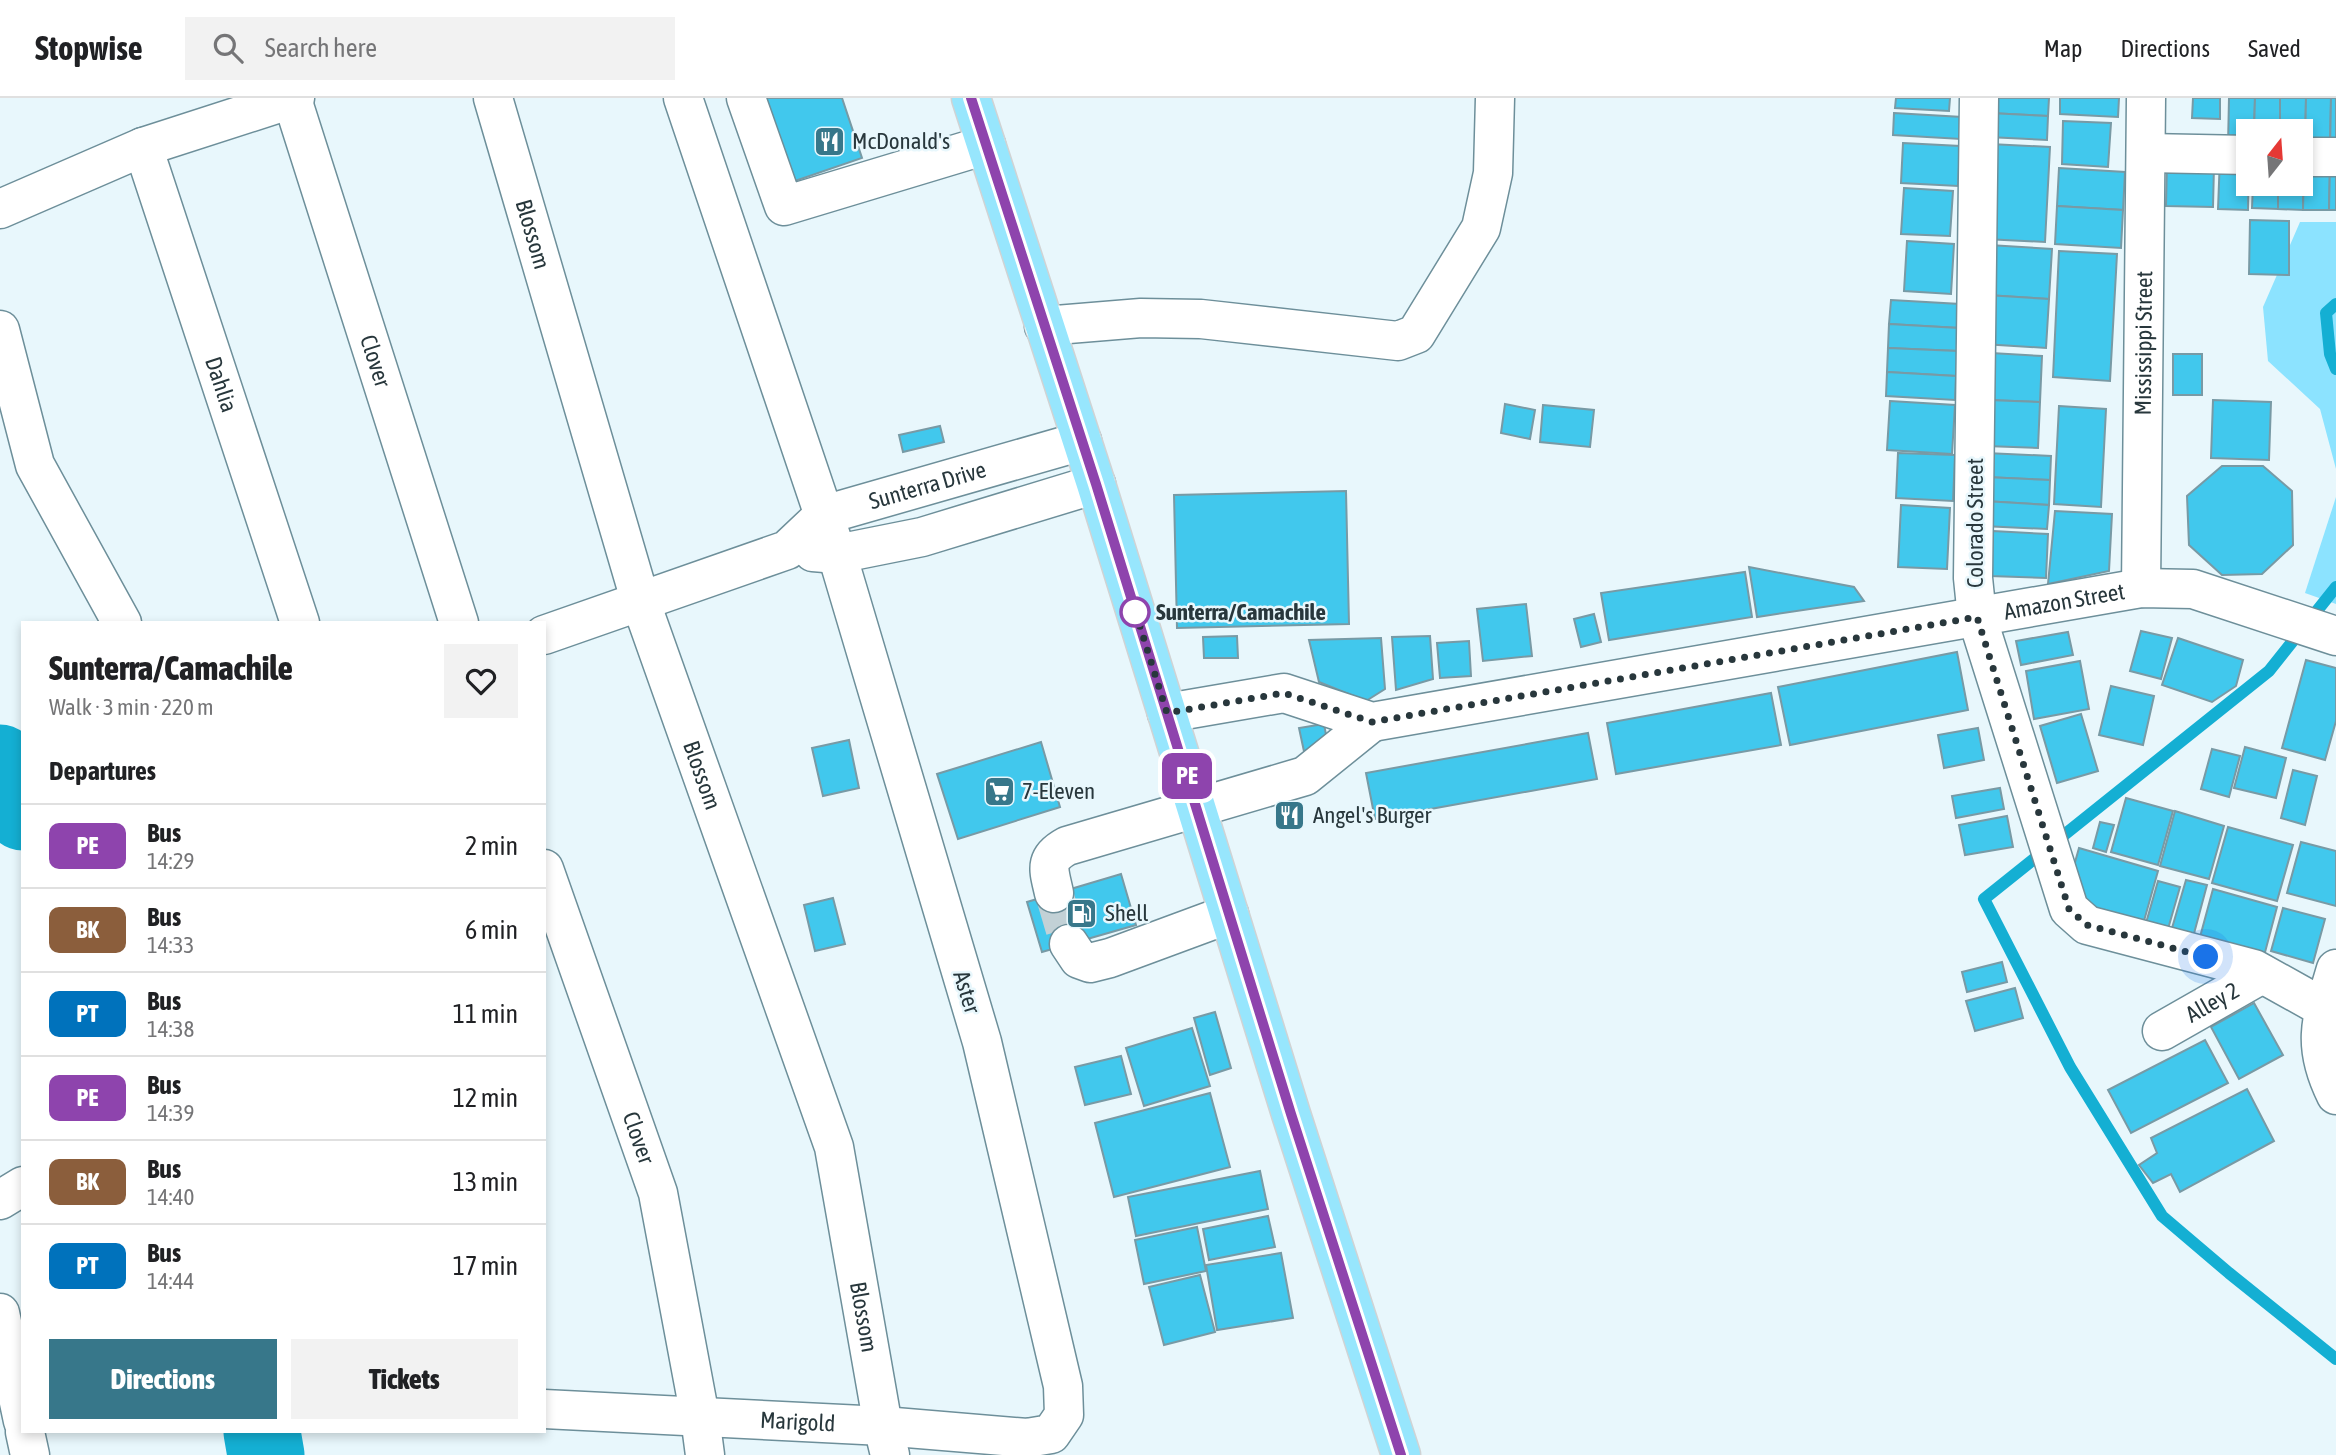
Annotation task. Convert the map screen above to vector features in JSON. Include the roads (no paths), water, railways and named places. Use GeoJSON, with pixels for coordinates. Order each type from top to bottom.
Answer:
{"type":"FeatureCollection","features":[{"type":"Feature","properties":{"kind":"main road"},"geometry":{"type":"LineString","coordinates":[[971,98],[1096,484],[1291,1114],[1401,1455]]}},
{"type":"Feature","properties":{"kind":"street","name":"Blossom"},"geometry":{"type":"LineString","coordinates":[[493,98],[641,603],[834,1147],[886,1441]]}},
{"type":"Feature","properties":{"kind":"street","name":"Aster"},"geometry":{"type":"LineString","coordinates":[[683,98],[824,516],[982,1042],[1063,1386],[1064,1415],[1051,1434]]}},
{"type":"Feature","properties":{"kind":"street"},"geometry":{"type":"LineString","coordinates":[[746,98],[784,206],[986,145]]}},
{"type":"Feature","properties":{"kind":"street"},"geometry":{"type":"LineString","coordinates":[[1044,326],[1141,318],[1189,319],[1398,341],[1416,334],[1480,228],[1493,173],[1495,98]]}},
{"type":"Feature","properties":{"kind":"street","name":"Colorado Street"},"geometry":{"type":"LineString","coordinates":[[1979,98],[1973,578],[1977,617],[2069,909],[2087,925],[2254,969],[2330,1010]]}},
{"type":"Feature","properties":{"kind":"street","name":"Mississippi Street"},"geometry":{"type":"LineString","coordinates":[[2141,588],[2146,98]]}},
{"type":"Feature","properties":{"kind":"street"},"geometry":{"type":"LineString","coordinates":[[0,209],[143,147],[294,99]]}},
{"type":"Feature","properties":{"kind":"street","name":"Clover"},"geometry":{"type":"LineString","coordinates":[[294,99],[458,621]]}},
{"type":"Feature","properties":{"kind":"street","name":"Dahlia"},"geometry":{"type":"LineString","coordinates":[[143,147],[299,621]]}},
{"type":"Feature","properties":{"kind":"street"},"geometry":{"type":"LineString","coordinates":[[2147,153],[2236,155]]}},
{"type":"Feature","properties":{"kind":"street"},"geometry":{"type":"LineString","coordinates":[[2314,157],[2336,158]]}},
{"type":"Feature","properties":{"kind":"street"},"geometry":{"type":"LineString","coordinates":[[0,330],[35,466],[121,621]]}},
{"type":"Feature","properties":{"kind":"street","name":"Sunterra Drive"},"geometry":{"type":"LineString","coordinates":[[546,634],[787,550],[824,516],[1082,441]]}},
{"type":"Feature","properties":{"kind":"street","name":"Sunterra Drive"},"geometry":{"type":"LineString","coordinates":[[787,550],[836,554],[922,537],[1096,484]]}},
{"type":"Feature","properties":{"kind":"street","name":"Amazon Street"},"geometry":{"type":"LineString","coordinates":[[1167,713],[1284,693],[1372,722],[2141,588],[2193,589],[2336,636]]}},
{"type":"Feature","properties":{"kind":"street","name":"Amazon Street"},"geometry":{"type":"LineString","coordinates":[[1054,893],[1048,866],[1054,854],[1067,846],[1305,776],[1372,722]]}},
{"type":"Feature","properties":{"kind":"street","name":"Clover"},"geometry":{"type":"LineString","coordinates":[[546,875],[658,1194],[705,1455]]}},
{"type":"Feature","properties":{"kind":"street"},"geometry":{"type":"LineString","coordinates":[[1069,944],[1079,959],[1090,962],[1110,958],[1229,914]]}},
{"type":"Feature","properties":{"kind":"street"},"geometry":{"type":"LineString","coordinates":[[2336,969],[2330,1010],[2319,1035],[2321,1057],[2336,1095]]}},
{"type":"Feature","properties":{"kind":"street","name":"Alley 2"},"geometry":{"type":"LineString","coordinates":[[2162,1031],[2262,974]]}},
{"type":"Feature","properties":{"kind":"street"},"geometry":{"type":"LineString","coordinates":[[0,1199],[21,1187]]}},
{"type":"Feature","properties":{"kind":"street"},"geometry":{"type":"LineString","coordinates":[[0,1313],[21,1412]]}},
{"type":"Feature","properties":{"kind":"street","name":"Marigold"},"geometry":{"type":"LineString","coordinates":[[546,1409],[700,1417],[886,1441],[1027,1438],[1051,1434]]}},
{"type":"Feature","properties":{"kind":"street"},"geometry":{"type":"LineString","coordinates":[[25,1433],[30,1455]]}},
{"type":"Feature","properties":{"kind":"waterway"},"geometry":{"type":"LineString","coordinates":[[2336,304],[2326,313],[2330,354],[2336,369]]}},
{"type":"Feature","properties":{"kind":"waterway"},"geometry":{"type":"LineString","coordinates":[[2336,587],[2269,671],[1984,899],[2070,1067],[2162,1216],[2336,1359]]}},
{"type":"Feature","properties":{"kind":"waterway"},"geometry":{"type":"LineString","coordinates":[[0,763],[21,808]]}},
{"type":"Feature","properties":{"kind":"waterway"},"geometry":{"type":"LineString","coordinates":[[262,1433],[266,1455]]}},
{"type":"Feature","properties":{"kind":"tunnel"},"geometry":{"type":"LineString","coordinates":[[1054,893],[1069,944]]}},
{"type":"Feature","properties":{"kind":"place","name":"McDonald's"},"geometry":{"type":"Point","coordinates":[829,141]}},
{"type":"Feature","properties":{"kind":"place","name":"Sunterra/Camachile"},"geometry":{"type":"Point","coordinates":[1135,612]}},
{"type":"Feature","properties":{"kind":"place","name":"7-Eleven"},"geometry":{"type":"Point","coordinates":[999,791]}},
{"type":"Feature","properties":{"kind":"place","name":"Angel's Burger"},"geometry":{"type":"Point","coordinates":[1290,815]}},
{"type":"Feature","properties":{"kind":"place","name":"Shell"},"geometry":{"type":"Point","coordinates":[1082,913]}}]}
